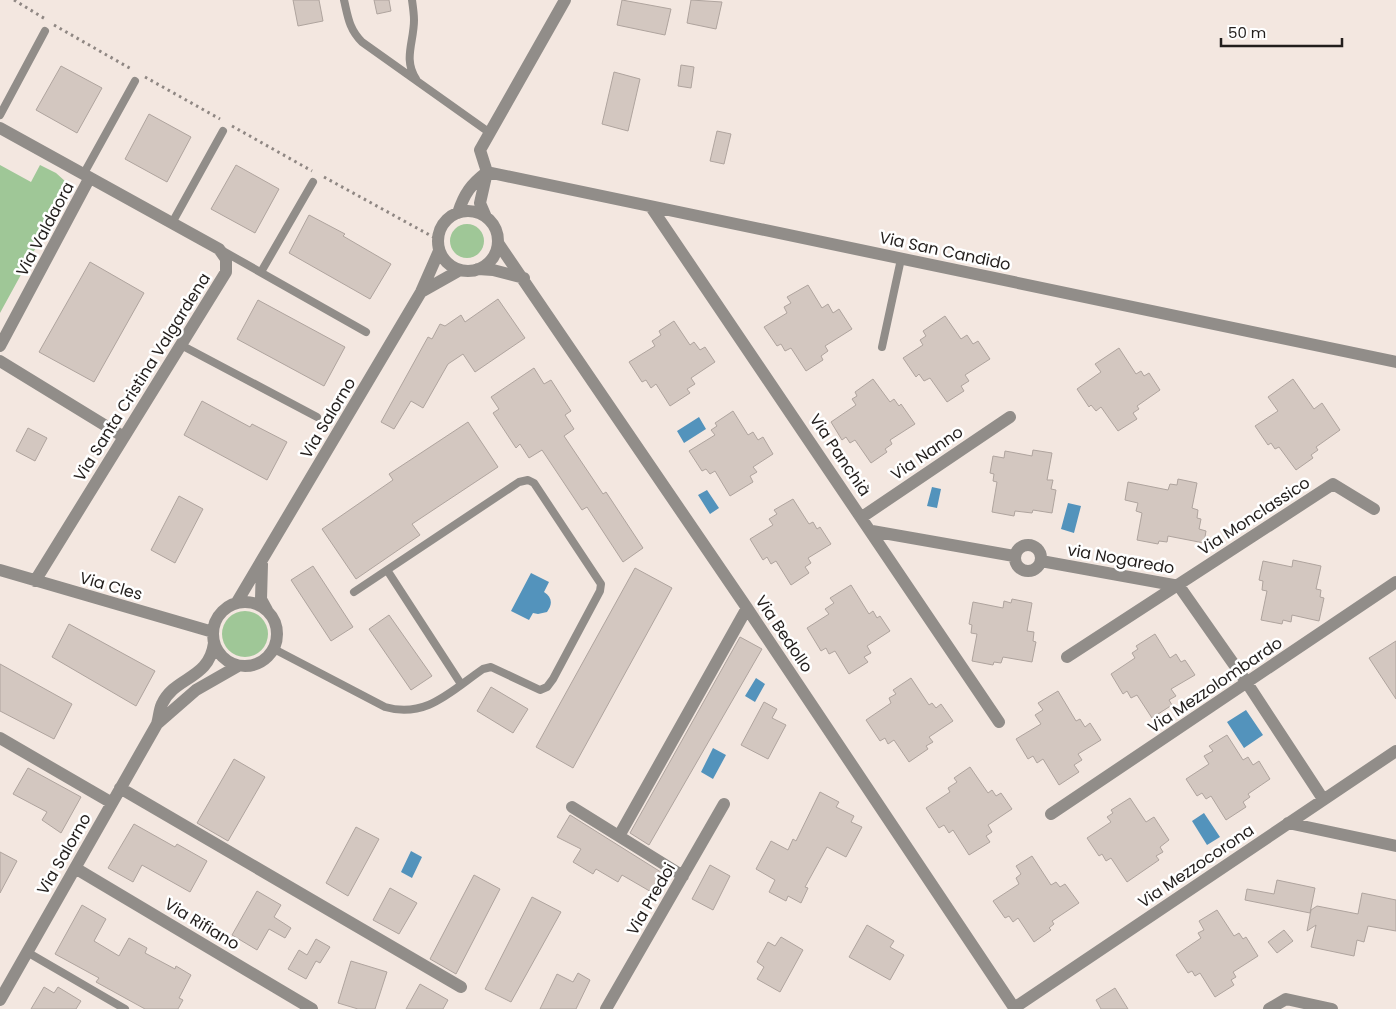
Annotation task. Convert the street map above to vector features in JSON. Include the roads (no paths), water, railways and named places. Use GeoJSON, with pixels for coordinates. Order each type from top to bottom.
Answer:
{"type":"FeatureCollection","features":[{"type":"Feature","properties":{"kind":"street"},"geometry":{"type":"LineString","coordinates":[[478,269],[492,259],[498,243],[496,231],[486,217],[480,202],[487,172],[480,150],[565,0]]}},
{"type":"Feature","properties":{"kind":"street"},"geometry":{"type":"LineString","coordinates":[[0,128],[219,249]]}},
{"type":"Feature","properties":{"kind":"street"},"geometry":{"type":"LineString","coordinates":[[458,213],[464,195],[487,172]]}},
{"type":"Feature","properties":{"kind":"street","name":"Via San Candido"},"geometry":{"type":"LineString","coordinates":[[487,172],[1396,362]]}},
{"type":"Feature","properties":{"kind":"street","name":"Via Valdaora"},"geometry":{"type":"LineString","coordinates":[[0,346],[86,177]]}},
{"type":"Feature","properties":{"kind":"street","name":"Via Panchià"},"geometry":{"type":"LineString","coordinates":[[652,207],[999,722]]}},
{"type":"Feature","properties":{"kind":"street"},"geometry":{"type":"LineString","coordinates":[[486,217],[475,212],[458,213],[448,219],[440,228],[438,239],[439,251],[445,261],[460,270],[493,270],[524,278]]}},
{"type":"Feature","properties":{"kind":"street","name":"Via Bedollo"},"geometry":{"type":"LineString","coordinates":[[498,243],[524,278],[1015,1008]]}},
{"type":"Feature","properties":{"kind":"street","name":"Via Santa Cristina Valgardena"},"geometry":{"type":"LineString","coordinates":[[34,581],[226,272],[226,259],[219,249]]}},
{"type":"Feature","properties":{"kind":"street","name":"Via Salorno"},"geometry":{"type":"LineString","coordinates":[[237,602],[421,292],[439,251]]}},
{"type":"Feature","properties":{"kind":"street","name":"Via Salorno"},"geometry":{"type":"LineString","coordinates":[[421,292],[460,270]]}},
{"type":"Feature","properties":{"kind":"street"},"geometry":{"type":"LineString","coordinates":[[0,361],[124,437]]}},
{"type":"Feature","properties":{"kind":"street","name":"Via Nanno"},"geometry":{"type":"LineString","coordinates":[[862,517],[1010,417]]}},
{"type":"Feature","properties":{"kind":"street","name":"Via Monclassico"},"geometry":{"type":"LineString","coordinates":[[1179,586],[1333,484],[1374,509]]}},
{"type":"Feature","properties":{"kind":"street"},"geometry":{"type":"LineString","coordinates":[[872,531],[1014,556]]}},
{"type":"Feature","properties":{"kind":"street"},"geometry":{"type":"LineString","coordinates":[[1030,544],[1038,548],[1041,561],[1036,568],[1028,571],[1019,568],[1014,556],[1021,546],[1030,544]]}},
{"type":"Feature","properties":{"kind":"street","name":"Via Salorno"},"geometry":{"type":"LineString","coordinates":[[262,561],[261,599],[267,610]]}},
{"type":"Feature","properties":{"kind":"street","name":"via Nogaredo"},"geometry":{"type":"LineString","coordinates":[[1041,561],[1179,586],[1247,683],[1323,799]]}},
{"type":"Feature","properties":{"kind":"street","name":"Via Cles"},"geometry":{"type":"LineString","coordinates":[[0,570],[213,637]]}},
{"type":"Feature","properties":{"kind":"street","name":"Via Mezzolombardo"},"geometry":{"type":"LineString","coordinates":[[1051,814],[1396,582]]}},
{"type":"Feature","properties":{"kind":"street"},"geometry":{"type":"LineString","coordinates":[[1067,657],[1179,586]]}},
{"type":"Feature","properties":{"kind":"street"},"geometry":{"type":"LineString","coordinates":[[237,602],[258,604],[267,610],[277,628],[274,648],[259,663],[238,666],[223,658],[213,637],[220,613],[237,602]]}},
{"type":"Feature","properties":{"kind":"street"},"geometry":{"type":"LineString","coordinates":[[619,836],[747,608]]}},
{"type":"Feature","properties":{"kind":"street","name":"Via Salorno"},"geometry":{"type":"LineString","coordinates":[[0,1000],[157,724],[162,705],[168,696],[205,668],[212,656],[213,637]]}},
{"type":"Feature","properties":{"kind":"street","name":"Via Salorno"},"geometry":{"type":"LineString","coordinates":[[157,724],[196,690],[238,666]]}},
{"type":"Feature","properties":{"kind":"street"},"geometry":{"type":"LineString","coordinates":[[0,738],[112,803]]}},
{"type":"Feature","properties":{"kind":"street","name":"Via Mezzocorona"},"geometry":{"type":"LineString","coordinates":[[1015,1008],[1396,751]]}},
{"type":"Feature","properties":{"kind":"street"},"geometry":{"type":"LineString","coordinates":[[120,788],[461,987]]}},
{"type":"Feature","properties":{"kind":"street","name":"Via Predoi"},"geometry":{"type":"LineString","coordinates":[[606,1009],[724,804]]}},
{"type":"Feature","properties":{"kind":"street"},"geometry":{"type":"LineString","coordinates":[[572,808],[683,876]]}},
{"type":"Feature","properties":{"kind":"street"},"geometry":{"type":"LineString","coordinates":[[1288,823],[1396,846]]}},
{"type":"Feature","properties":{"kind":"street","name":"Via Rifiano"},"geometry":{"type":"LineString","coordinates":[[75,868],[312,1009]]}},
{"type":"Feature","properties":{"kind":"street"},"geometry":{"type":"LineString","coordinates":[[1268,1009],[1286,999],[1332,1009]]}},
{"type":"Feature","properties":{"kind":"lane"},"geometry":{"type":"LineString","coordinates":[[344,0],[347,20],[353,33],[362,42],[490,133]]}},
{"type":"Feature","properties":{"kind":"lane"},"geometry":{"type":"LineString","coordinates":[[346,9],[348,0]]}},
{"type":"Feature","properties":{"kind":"lane"},"geometry":{"type":"LineString","coordinates":[[412,0],[414,21],[408,59],[410,67],[419,83]]}},
{"type":"Feature","properties":{"kind":"lane"},"geometry":{"type":"LineString","coordinates":[[0,115],[45,31]]}},
{"type":"Feature","properties":{"kind":"lane"},"geometry":{"type":"LineString","coordinates":[[86,177],[135,81]]}},
{"type":"Feature","properties":{"kind":"lane"},"geometry":{"type":"LineString","coordinates":[[172,223],[223,131]]}},
{"type":"Feature","properties":{"kind":"lane"},"geometry":{"type":"LineString","coordinates":[[261,272],[313,182]]}},
{"type":"Feature","properties":{"kind":"lane"},"geometry":{"type":"LineString","coordinates":[[219,249],[366,332]]}},
{"type":"Feature","properties":{"kind":"lane"},"geometry":{"type":"LineString","coordinates":[[882,346],[901,259]]}},
{"type":"Feature","properties":{"kind":"lane"},"geometry":{"type":"LineString","coordinates":[[181,345],[317,417]]}},
{"type":"Feature","properties":{"kind":"lane"},"geometry":{"type":"LineString","coordinates":[[274,648],[385,707],[398,711],[412,711],[425,707],[482,669],[491,667],[540,690],[547,687],[600,591],[600,584],[534,483],[528,480],[519,482],[354,592]]}},
{"type":"Feature","properties":{"kind":"lane"},"geometry":{"type":"LineString","coordinates":[[387,570],[461,684]]}},
{"type":"Feature","properties":{"kind":"lane"},"geometry":{"type":"LineString","coordinates":[[27,952],[125,1009]]}},
{"type":"Feature","properties":{"kind":"water"},"geometry":{"type":"Polygon","coordinates":[[[699,417],[706,429],[684,443],[677,431],[699,417]]]}},
{"type":"Feature","properties":{"kind":"water"},"geometry":{"type":"Polygon","coordinates":[[[932,487],[941,489],[937,508],[927,506],[932,487]]]}},
{"type":"Feature","properties":{"kind":"water"},"geometry":{"type":"Polygon","coordinates":[[[707,490],[719,508],[710,514],[698,495],[707,490]]]}},
{"type":"Feature","properties":{"kind":"water"},"geometry":{"type":"Polygon","coordinates":[[[1068,503],[1081,506],[1074,533],[1061,529],[1068,503]]]}},
{"type":"Feature","properties":{"kind":"water"},"geometry":{"type":"Polygon","coordinates":[[[531,573],[549,582],[544,592],[549,596],[551,603],[547,612],[533,613],[529,620],[511,611],[531,573]]]}},
{"type":"Feature","properties":{"kind":"water"},"geometry":{"type":"Polygon","coordinates":[[[756,678],[765,684],[755,702],[745,696],[756,678]]]}},
{"type":"Feature","properties":{"kind":"water"},"geometry":{"type":"Polygon","coordinates":[[[1246,710],[1263,735],[1244,748],[1227,722],[1246,710]]]}},
{"type":"Feature","properties":{"kind":"water"},"geometry":{"type":"Polygon","coordinates":[[[713,748],[726,755],[713,779],[701,772],[713,748]]]}},
{"type":"Feature","properties":{"kind":"water"},"geometry":{"type":"Polygon","coordinates":[[[1204,813],[1220,837],[1207,845],[1192,821],[1204,813]]]}},
{"type":"Feature","properties":{"kind":"water"},"geometry":{"type":"Polygon","coordinates":[[[411,851],[422,857],[412,878],[401,872],[411,851]]]}}]}
